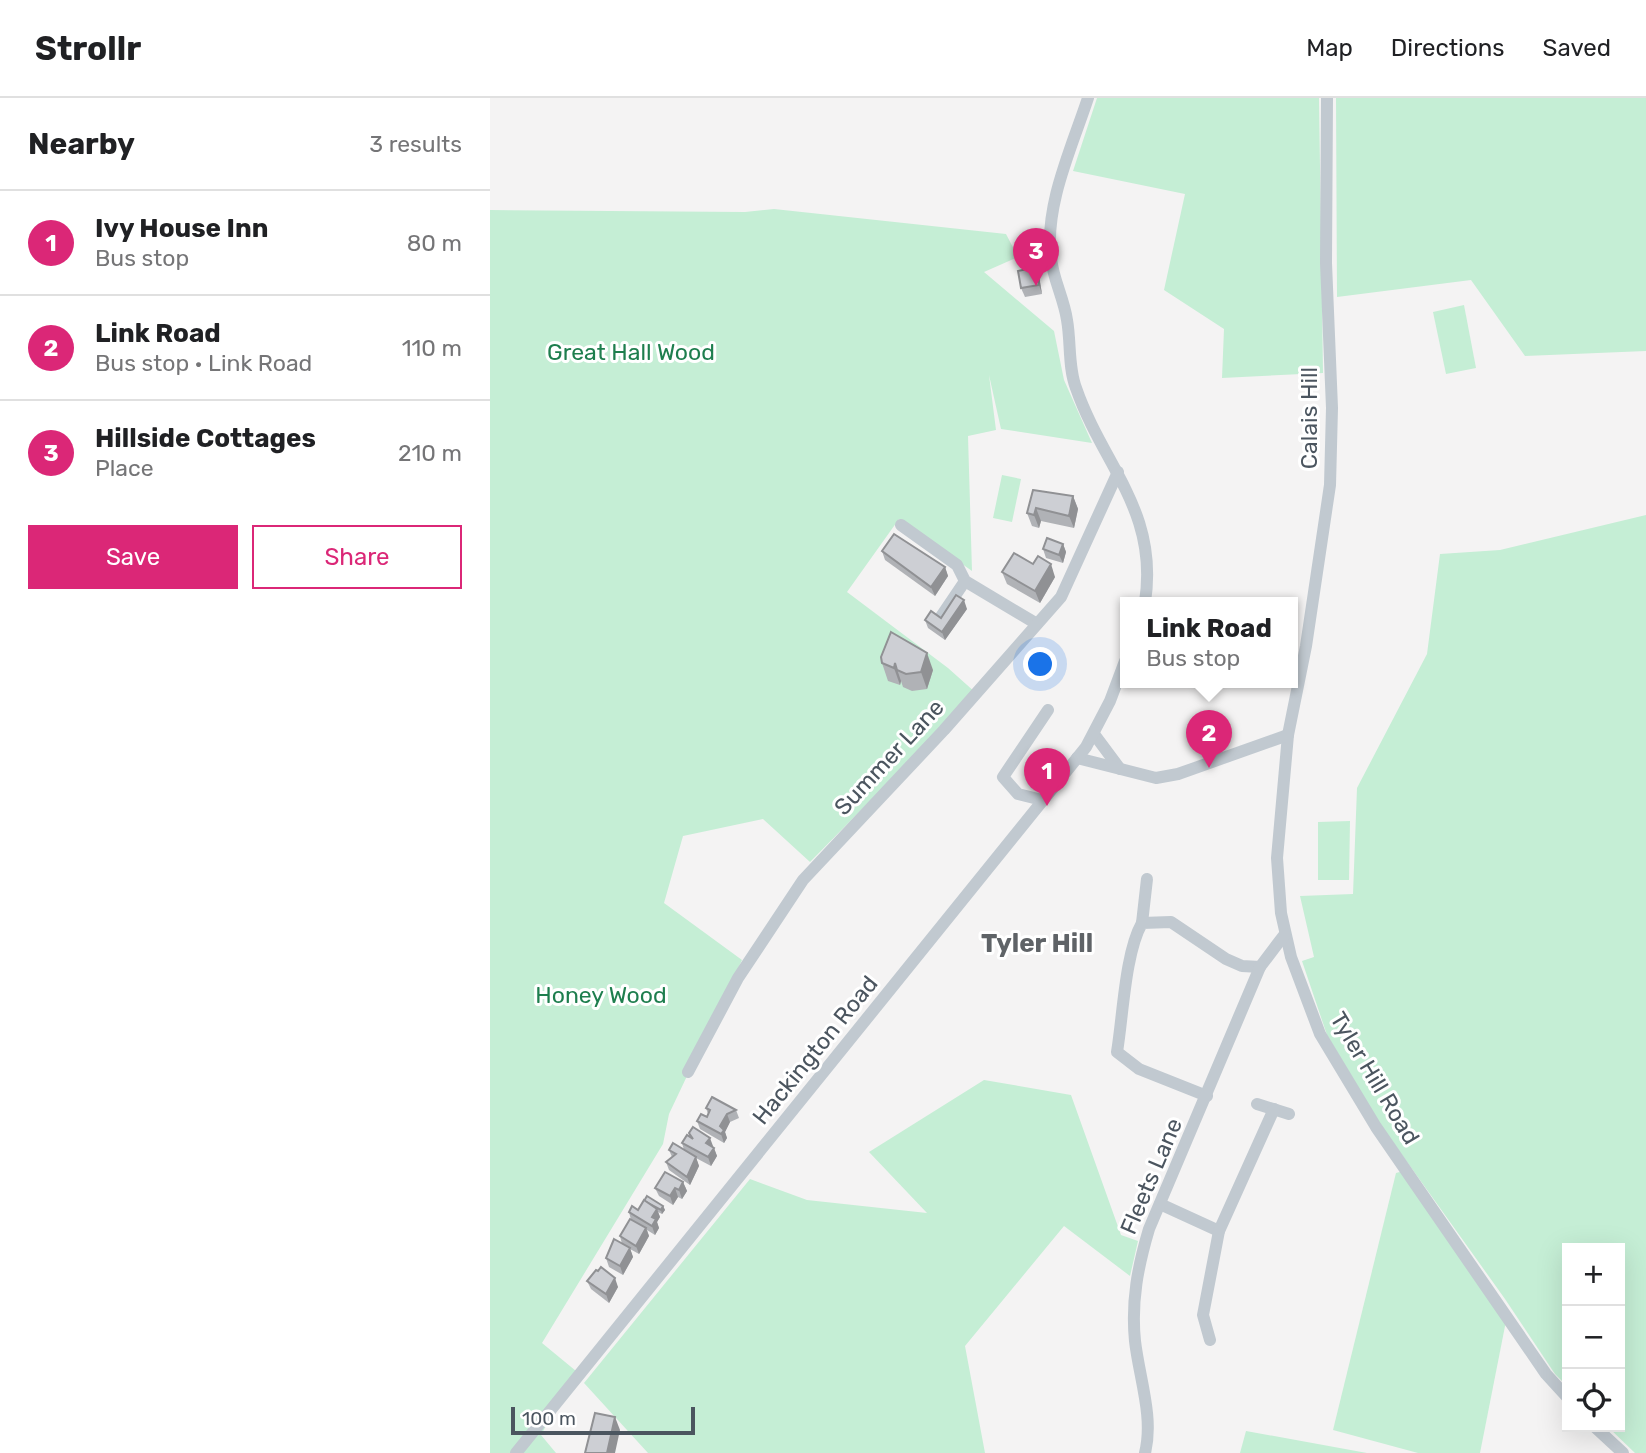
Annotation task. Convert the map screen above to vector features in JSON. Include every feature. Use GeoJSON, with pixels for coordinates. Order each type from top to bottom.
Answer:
{"type":"FeatureCollection","features":[{"type":"Feature","properties":{"kind":"street"},"geometry":{"type":"LineString","coordinates":[[1088,98],[1054,207],[1051,258],[1067,318],[1075,386],[1134,504],[1147,550],[1145,597]]}},
{"type":"Feature","properties":{"kind":"street","name":"Calais Hill"},"geometry":{"type":"LineString","coordinates":[[1298,685],[1330,485],[1332,408],[1326,263],[1327,98]]}},
{"type":"Feature","properties":{"kind":"street","name":"Summer Lane"},"geometry":{"type":"LineString","coordinates":[[688,1072],[738,978],[803,880],[944,730],[1061,597],[1118,472]]}},
{"type":"Feature","properties":{"kind":"street"},"geometry":{"type":"LineString","coordinates":[[901,525],[957,565],[965,581],[1037,624]]}},
{"type":"Feature","properties":{"kind":"street"},"geometry":{"type":"LineString","coordinates":[[940,618],[965,581]]}},
{"type":"Feature","properties":{"kind":"street","name":"Hackington Road"},"geometry":{"type":"LineString","coordinates":[[516,1453],[1077,758],[1094,734],[1120,673]]}},
{"type":"Feature","properties":{"kind":"street","name":"Calais Hill"},"geometry":{"type":"LineString","coordinates":[[1288,734],[1297,688]]}},
{"type":"Feature","properties":{"kind":"street"},"geometry":{"type":"LineString","coordinates":[[1042,800],[1018,794],[1003,777],[1048,710]]}},
{"type":"Feature","properties":{"kind":"street"},"geometry":{"type":"LineString","coordinates":[[1094,734],[1120,769]]}},
{"type":"Feature","properties":{"kind":"street"},"geometry":{"type":"LineString","coordinates":[[1077,758],[1156,778],[1178,774],[1288,734]]}},
{"type":"Feature","properties":{"kind":"street","name":"Tyler Hill Road"},"geometry":{"type":"LineString","coordinates":[[1288,734],[1277,858],[1285,934],[1291,957],[1327,1046],[1384,1138],[1546,1374],[1562,1392]]}},
{"type":"Feature","properties":{"kind":"street"},"geometry":{"type":"LineString","coordinates":[[1147,879],[1142,923],[1131,952],[1117,1052],[1139,1069],[1207,1096]]}},
{"type":"Feature","properties":{"kind":"street"},"geometry":{"type":"LineString","coordinates":[[1142,923],[1171,922],[1226,959],[1242,965],[1260,967]]}},
{"type":"Feature","properties":{"kind":"street","name":"Fleets Lane"},"geometry":{"type":"LineString","coordinates":[[1145,1453],[1149,1421],[1136,1349],[1133,1302],[1138,1264],[1160,1204],[1260,967],[1285,934]]}},
{"type":"Feature","properties":{"kind":"street"},"geometry":{"type":"LineString","coordinates":[[1257,1104],[1289,1114]]}},
{"type":"Feature","properties":{"kind":"street"},"geometry":{"type":"LineString","coordinates":[[1210,1340],[1203,1315],[1219,1231],[1274,1109]]}},
{"type":"Feature","properties":{"kind":"street"},"geometry":{"type":"LineString","coordinates":[[1160,1204],[1219,1231]]}},
{"type":"Feature","properties":{"kind":"street"},"geometry":{"type":"LineString","coordinates":[[1600,1432],[1623,1453]]}},
{"type":"Feature","properties":{"kind":"green space"},"geometry":{"type":"Polygon","coordinates":[[[1097,98],[1319,98],[1323,373],[1222,378],[1224,329],[1164,290],[1185,194],[1073,171],[1097,98]]]}},
{"type":"Feature","properties":{"kind":"green space"},"geometry":{"type":"Polygon","coordinates":[[[1336,98],[1646,98],[1646,351],[1525,356],[1471,280],[1337,297],[1336,98]]]}},
{"type":"Feature","properties":{"kind":"green space"},"geometry":{"type":"Polygon","coordinates":[[[774,209],[1006,234],[1018,257],[984,272],[1054,331],[1064,380],[1092,443],[1001,429],[989,375],[996,430],[968,436],[972,571],[899,519],[847,592],[948,668],[976,693],[810,862],[763,819],[683,836],[664,903],[742,960],[669,1114],[663,1144],[542,1343],[576,1371],[541,1435],[556,1453],[490,1453],[490,210],[745,212],[774,209]]]}},
{"type":"Feature","properties":{"kind":"green space"},"geometry":{"type":"Polygon","coordinates":[[[1464,305],[1476,368],[1446,374],[1433,312],[1464,305]]]}},
{"type":"Feature","properties":{"kind":"green space"},"geometry":{"type":"Polygon","coordinates":[[[1002,475],[1021,479],[1012,522],[993,518],[1002,475]]]}},
{"type":"Feature","properties":{"kind":"green space"},"geometry":{"type":"Polygon","coordinates":[[[1646,515],[1646,1453],[1635,1453],[1613,1432],[1625,1432],[1625,1243],[1562,1243],[1562,1381],[1380,1124],[1327,1035],[1302,961],[1314,957],[1300,896],[1353,894],[1357,788],[1427,654],[1440,554],[1500,550],[1646,515]]]}},
{"type":"Feature","properties":{"kind":"green space"},"geometry":{"type":"Polygon","coordinates":[[[1350,821],[1349,880],[1318,880],[1318,822],[1350,821]]]}},
{"type":"Feature","properties":{"kind":"green space"},"geometry":{"type":"Polygon","coordinates":[[[984,1080],[1071,1095],[1121,1235],[1138,1241],[1130,1276],[1064,1226],[965,1346],[985,1453],[648,1453],[584,1383],[750,1179],[807,1200],[927,1213],[869,1152],[984,1080]]]}},
{"type":"Feature","properties":{"kind":"green space"},"geometry":{"type":"Polygon","coordinates":[[[1407,1170],[1507,1316],[1480,1453],[1418,1453],[1333,1430],[1396,1173],[1407,1170]]]}},
{"type":"Feature","properties":{"kind":"green space"},"geometry":{"type":"Polygon","coordinates":[[[1246,1431],[1367,1453],[1240,1453],[1246,1431]]]}},
{"type":"Feature","properties":{"kind":"building"},"geometry":{"type":"Polygon","coordinates":[[[1036,267],[1039,285],[1021,288],[1018,271],[1036,267]]]}},
{"type":"Feature","properties":{"kind":"building"},"geometry":{"type":"Polygon","coordinates":[[[1033,490],[1073,496],[1069,516],[1036,508],[1034,515],[1027,513],[1033,490]]]}},
{"type":"Feature","properties":{"kind":"building"},"geometry":{"type":"Polygon","coordinates":[[[894,534],[945,567],[931,587],[882,551],[894,534]]]}},
{"type":"Feature","properties":{"kind":"building"},"geometry":{"type":"Polygon","coordinates":[[[1047,538],[1063,544],[1059,555],[1043,549],[1047,538]]]}},
{"type":"Feature","properties":{"kind":"building"},"geometry":{"type":"Polygon","coordinates":[[[1014,553],[1033,564],[1038,556],[1051,564],[1035,591],[1002,572],[1014,553]]]}},
{"type":"Feature","properties":{"kind":"building"},"geometry":{"type":"Polygon","coordinates":[[[956,595],[964,600],[942,632],[925,620],[931,611],[941,618],[956,595]]]}},
{"type":"Feature","properties":{"kind":"building"},"geometry":{"type":"Polygon","coordinates":[[[891,632],[927,653],[921,672],[906,674],[897,670],[895,663],[894,668],[882,663],[881,657],[891,632]]]}},
{"type":"Feature","properties":{"kind":"building"},"geometry":{"type":"Polygon","coordinates":[[[712,1097],[736,1110],[727,1114],[720,1126],[724,1130],[721,1134],[697,1121],[701,1114],[707,1117],[710,1110],[706,1108],[712,1097]]]}},
{"type":"Feature","properties":{"kind":"building"},"geometry":{"type":"Polygon","coordinates":[[[693,1127],[710,1138],[706,1143],[714,1148],[708,1157],[682,1143],[687,1135],[693,1139],[689,1133],[693,1127]]]}},
{"type":"Feature","properties":{"kind":"building"},"geometry":{"type":"Polygon","coordinates":[[[673,1143],[696,1157],[687,1177],[666,1162],[676,1154],[669,1150],[673,1143]]]}},
{"type":"Feature","properties":{"kind":"building"},"geometry":{"type":"Polygon","coordinates":[[[665,1172],[683,1182],[679,1190],[675,1188],[670,1196],[655,1188],[665,1172]]]}},
{"type":"Feature","properties":{"kind":"building"},"geometry":{"type":"Polygon","coordinates":[[[647,1196],[663,1206],[661,1210],[644,1201],[647,1196]]]}},
{"type":"Feature","properties":{"kind":"building"},"geometry":{"type":"Polygon","coordinates":[[[644,1200],[657,1209],[652,1217],[656,1219],[652,1226],[629,1212],[632,1206],[638,1210],[644,1200]]]}},
{"type":"Feature","properties":{"kind":"building"},"geometry":{"type":"Polygon","coordinates":[[[630,1219],[646,1228],[636,1246],[620,1236],[630,1219]]]}},
{"type":"Feature","properties":{"kind":"building"},"geometry":{"type":"Polygon","coordinates":[[[614,1239],[630,1248],[620,1266],[606,1258],[614,1239]]]}},
{"type":"Feature","properties":{"kind":"building"},"geometry":{"type":"Polygon","coordinates":[[[601,1267],[615,1278],[606,1294],[587,1281],[601,1267]]]}},
{"type":"Feature","properties":{"kind":"building"},"geometry":{"type":"Polygon","coordinates":[[[595,1413],[615,1417],[607,1453],[585,1453],[595,1413]]]}},
{"type":"Feature","properties":{"kind":"place","name":"Hillside Cottages"},"geometry":{"type":"Point","coordinates":[1036,286]}},
{"type":"Feature","properties":{"kind":"place","name":"Link Road"},"geometry":{"type":"Point","coordinates":[1209,768]}},
{"type":"Feature","properties":{"kind":"place","name":"Ivy House Inn"},"geometry":{"type":"Point","coordinates":[1047,806]}},
{"type":"Feature","properties":{"kind":"district","name":"Tyler Hill"},"geometry":{"type":"Point","coordinates":[1037,943]}},
{"type":"Feature","properties":{"kind":"park label","name":"Great Hall Wood"},"geometry":{"type":"Point","coordinates":[631,352]}},
{"type":"Feature","properties":{"kind":"park label","name":"Honey Wood"},"geometry":{"type":"Point","coordinates":[601,995]}}]}
